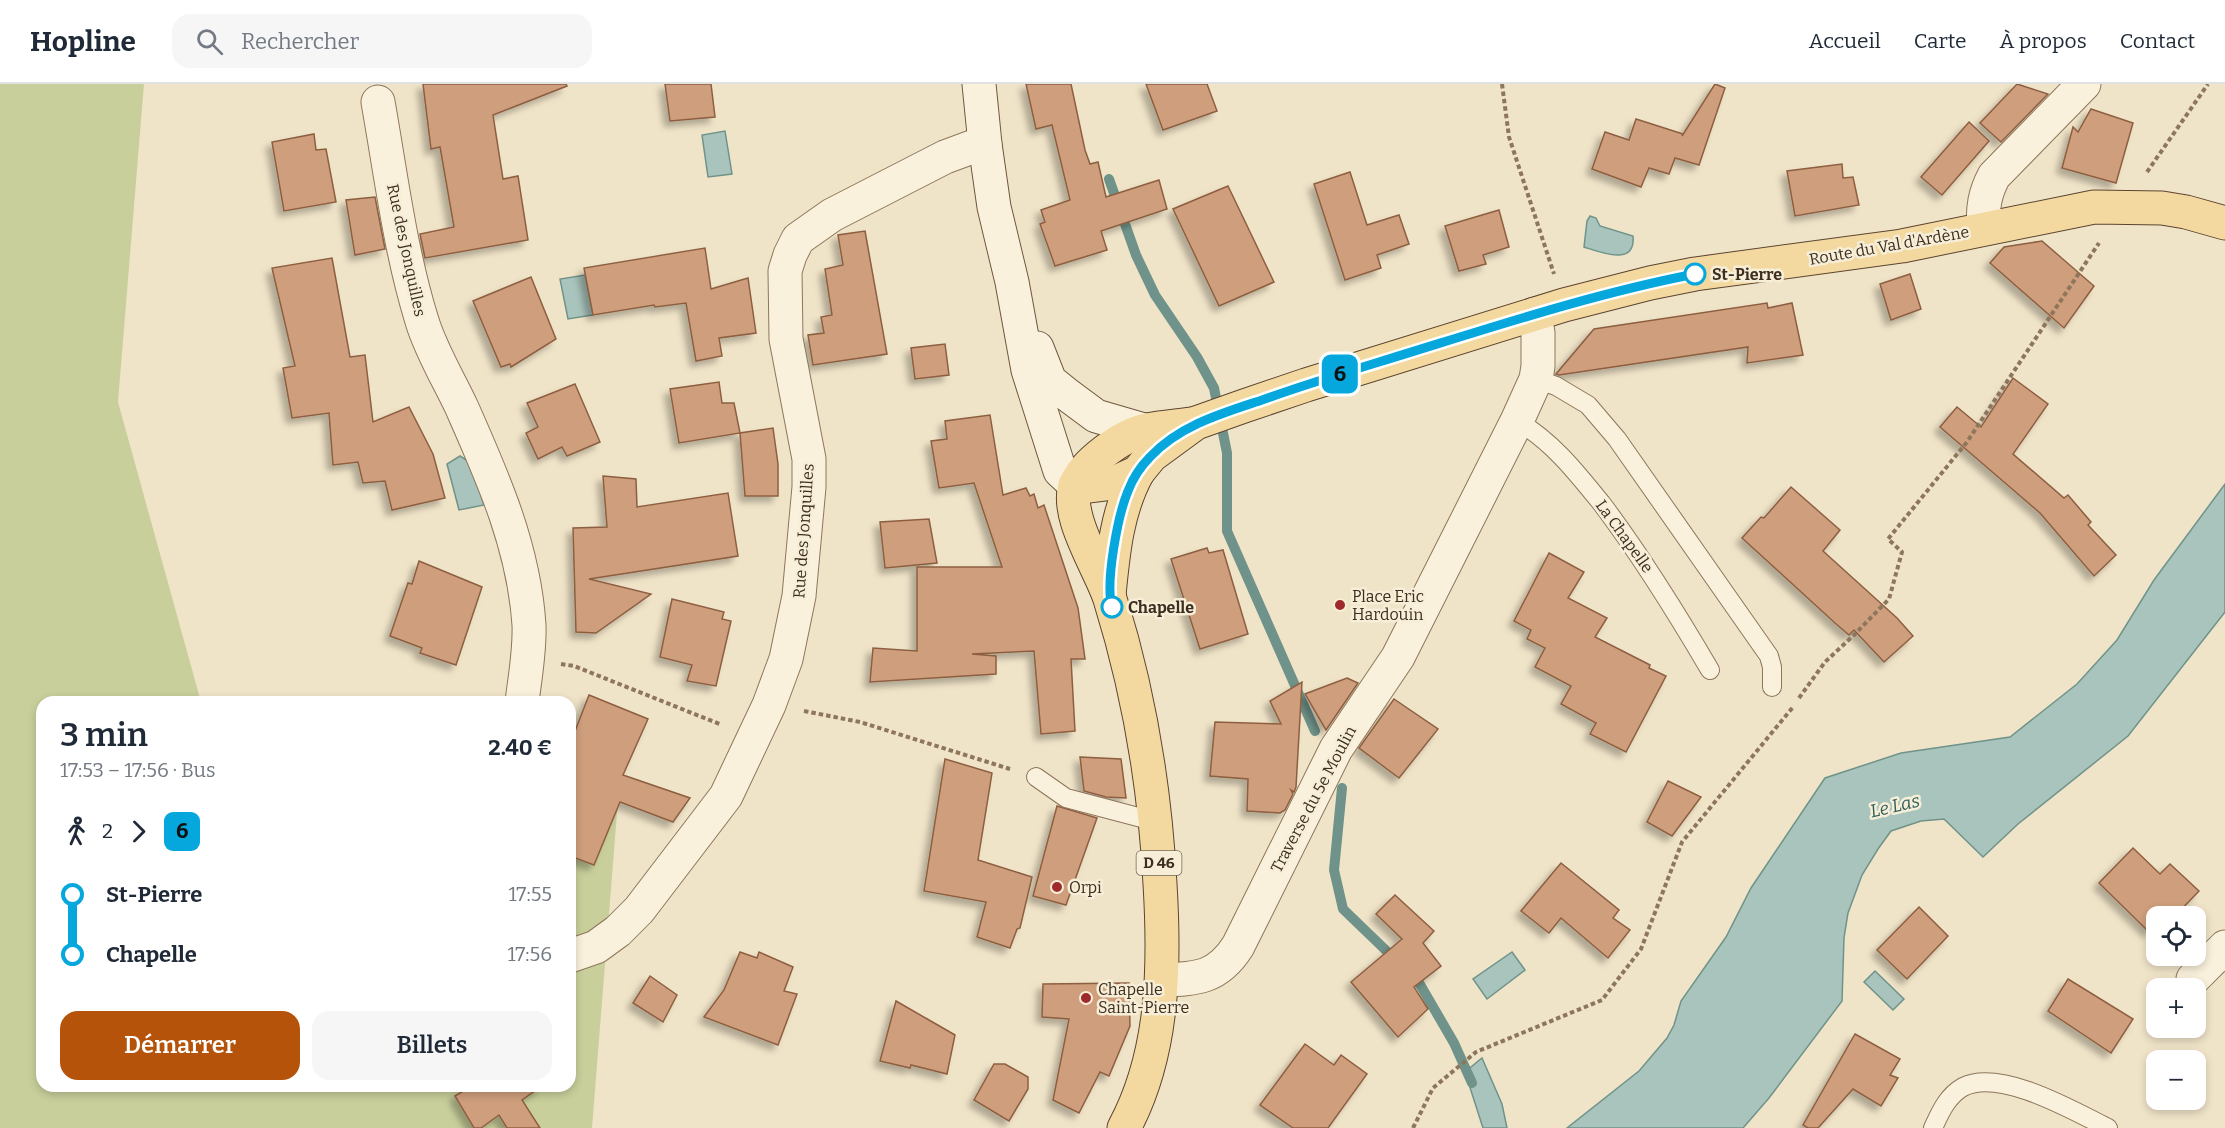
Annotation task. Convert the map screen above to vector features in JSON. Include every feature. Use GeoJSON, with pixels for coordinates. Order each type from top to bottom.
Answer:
{"type":"FeatureCollection","features":[{"type":"Feature","properties":{"kind":"main road","name":"Route du Val d'Ardène"},"geometry":{"type":"LineString","coordinates":[[1196,423],[1306,385],[1550,309],[1650,283],[1695,274],[1902,246],[2094,207],[2123,206],[2186,212],[2225,223]]}},
{"type":"Feature","properties":{"kind":"main road","name":"D 46"},"geometry":{"type":"LineString","coordinates":[[1110,582],[1122,507],[1138,472],[1151,456],[1196,423]]}},
{"type":"Feature","properties":{"kind":"main road","name":"D 46"},"geometry":{"type":"LineString","coordinates":[[1124,1128],[1147,1071],[1159,1012],[1162,980],[1162,920],[1157,822],[1138,706],[1110,582],[1083,538],[1076,516],[1084,480],[1097,457],[1109,448],[1144,430],[1196,423]]}},
{"type":"Feature","properties":{"kind":"main road"},"geometry":{"type":"LineString","coordinates":[[1084,480],[1114,483],[1138,472]]}},
{"type":"Feature","properties":{"kind":"street"},"geometry":{"type":"LineString","coordinates":[[979,84],[994,207],[1012,282],[1028,370],[1060,471],[1084,480]]}},
{"type":"Feature","properties":{"kind":"street"},"geometry":{"type":"LineString","coordinates":[[1984,228],[1986,191],[1994,176],[2084,84]]}},
{"type":"Feature","properties":{"kind":"street","name":"Rue des Jonquilles"},"geometry":{"type":"LineString","coordinates":[[378,102],[404,243],[423,323],[497,486],[514,539],[529,626],[528,658],[523,696]]}},
{"type":"Feature","properties":{"kind":"street","name":"Rue des Jonquilles"},"geometry":{"type":"LineString","coordinates":[[576,954],[596,947],[618,931],[639,910],[726,796],[769,705],[786,659],[799,596],[809,487],[807,450],[786,339],[785,272],[798,239],[832,215],[951,154],[985,144]]}},
{"type":"Feature","properties":{"kind":"street"},"geometry":{"type":"LineString","coordinates":[[1012,282],[1050,381],[1084,480]]}},
{"type":"Feature","properties":{"kind":"street","name":"Traverse du 5e Moulin"},"geometry":{"type":"LineString","coordinates":[[1162,980],[1190,979],[1211,974],[1225,964],[1231,956],[1336,749],[1404,647],[1517,421],[1536,379],[1538,343],[1550,309]]}},
{"type":"Feature","properties":{"kind":"street"},"geometry":{"type":"LineString","coordinates":[[1050,381],[1096,416],[1144,430]]}},
{"type":"Feature","properties":{"kind":"street"},"geometry":{"type":"LineString","coordinates":[[2194,978],[2225,947]]}},
{"type":"Feature","properties":{"kind":"lane"},"geometry":{"type":"LineString","coordinates":[[1536,379],[1556,386],[1581,401],[1617,439],[1769,656],[1772,667],[1772,687]]}},
{"type":"Feature","properties":{"kind":"lane","name":"La Chapelle"},"geometry":{"type":"LineString","coordinates":[[1517,421],[1535,432],[1581,477],[1663,589],[1710,670]]}},
{"type":"Feature","properties":{"kind":"lane"},"geometry":{"type":"LineString","coordinates":[[1036,777],[1066,798],[1157,822]]}},
{"type":"Feature","properties":{"kind":"lane"},"geometry":{"type":"LineString","coordinates":[[1933,1128],[1953,1094],[1964,1087],[1984,1083],[2007,1085],[2025,1090],[2108,1128]]}},
{"type":"Feature","properties":{"kind":"path"},"geometry":{"type":"LineString","coordinates":[[1502,84],[1509,137],[1550,309]]}},
{"type":"Feature","properties":{"kind":"path"},"geometry":{"type":"LineString","coordinates":[[1413,1128],[1433,1088],[1476,1052],[1602,1000],[1641,949],[1682,842],[1786,717],[1825,662],[1889,598],[1902,552],[1888,539],[1966,442],[2123,206],[2208,84]]}},
{"type":"Feature","properties":{"kind":"green space"},"geometry":{"type":"Polygon","coordinates":[[[0,84],[144,84],[118,402],[199,696],[36,696],[36,1092],[576,1092],[576,767],[621,763],[592,1128],[0,1128],[0,84]]]}},
{"type":"Feature","properties":{"kind":"water"},"geometry":{"type":"Polygon","coordinates":[[[725,131],[732,174],[708,177],[702,135],[725,131]]]}},
{"type":"Feature","properties":{"kind":"water"},"geometry":{"type":"Polygon","coordinates":[[[1590,216],[1596,218],[1600,226],[1633,236],[1629,252],[1616,255],[1607,254],[1584,247],[1587,221],[1590,216]]]}},
{"type":"Feature","properties":{"kind":"water"},"geometry":{"type":"Polygon","coordinates":[[[585,275],[593,315],[568,319],[560,279],[585,275]]]}},
{"type":"Feature","properties":{"kind":"water"},"geometry":{"type":"Polygon","coordinates":[[[460,456],[471,463],[484,505],[459,510],[447,464],[460,456]]]}},
{"type":"Feature","properties":{"kind":"water","name":"Le Las"},"geometry":{"type":"Polygon","coordinates":[[[2225,484],[2225,612],[2128,736],[2018,824],[1983,857],[1944,819],[1921,821],[1891,831],[1862,875],[1848,913],[1844,938],[1842,1001],[1769,1098],[1743,1128],[1567,1128],[1639,1071],[1667,1038],[1674,1025],[1681,1001],[1726,937],[1751,888],[1825,778],[1901,753],[2010,737],[2077,684],[2117,640],[2154,580],[2225,484]]]}},
{"type":"Feature","properties":{"kind":"water"},"geometry":{"type":"Polygon","coordinates":[[[1512,952],[1525,970],[1487,999],[1473,979],[1512,952]]]}},
{"type":"Feature","properties":{"kind":"water"},"geometry":{"type":"Polygon","coordinates":[[[1875,971],[1904,999],[1893,1010],[1864,982],[1875,971]]]}},
{"type":"Feature","properties":{"kind":"water"},"geometry":{"type":"Polygon","coordinates":[[[1482,1058],[1502,1104],[1507,1128],[1483,1128],[1465,1072],[1482,1058]]]}},
{"type":"Feature","properties":{"kind":"building"},"geometry":{"type":"Polygon","coordinates":[[[423,84],[566,84],[567,86],[493,115],[503,179],[518,176],[528,240],[425,258],[420,234],[454,227],[440,147],[431,149],[423,84]]]}},
{"type":"Feature","properties":{"kind":"building"},"geometry":{"type":"Polygon","coordinates":[[[665,84],[711,84],[715,117],[670,121],[665,84]]]}},
{"type":"Feature","properties":{"kind":"building"},"geometry":{"type":"Polygon","coordinates":[[[1026,84],[1071,84],[1085,150],[1090,164],[1098,162],[1106,197],[1159,180],[1167,209],[1101,231],[1107,250],[1055,266],[1040,224],[1045,222],[1041,210],[1070,200],[1052,125],[1036,129],[1026,84]]]}},
{"type":"Feature","properties":{"kind":"building"},"geometry":{"type":"Polygon","coordinates":[[[1146,84],[1207,84],[1217,111],[1163,130],[1146,84]]]}},
{"type":"Feature","properties":{"kind":"building"},"geometry":{"type":"Polygon","coordinates":[[[1715,84],[1725,88],[1699,165],[1675,158],[1669,174],[1649,168],[1641,187],[1592,169],[1605,132],[1629,140],[1636,119],[1683,134],[1682,136],[1715,84]]]}},
{"type":"Feature","properties":{"kind":"building"},"geometry":{"type":"Polygon","coordinates":[[[2017,84],[2048,94],[2001,142],[1980,123],[2017,84]]]}},
{"type":"Feature","properties":{"kind":"building"},"geometry":{"type":"Polygon","coordinates":[[[2091,109],[2133,123],[2116,183],[2062,168],[2073,127],[2078,132],[2091,109]]]}},
{"type":"Feature","properties":{"kind":"building"},"geometry":{"type":"Polygon","coordinates":[[[1969,122],[1989,141],[1942,195],[1921,177],[1969,122]]]}},
{"type":"Feature","properties":{"kind":"building"},"geometry":{"type":"Polygon","coordinates":[[[314,134],[316,150],[326,149],[336,202],[284,211],[272,142],[314,134]]]}},
{"type":"Feature","properties":{"kind":"building"},"geometry":{"type":"Polygon","coordinates":[[[1842,164],[1843,178],[1853,177],[1859,205],[1795,216],[1787,171],[1842,164]]]}},
{"type":"Feature","properties":{"kind":"building"},"geometry":{"type":"Polygon","coordinates":[[[1350,172],[1367,225],[1399,215],[1409,244],[1377,255],[1381,268],[1345,280],[1314,184],[1350,172]]]}},
{"type":"Feature","properties":{"kind":"building"},"geometry":{"type":"Polygon","coordinates":[[[1228,186],[1274,282],[1219,306],[1173,209],[1228,186]]]}},
{"type":"Feature","properties":{"kind":"building"},"geometry":{"type":"Polygon","coordinates":[[[375,197],[385,249],[355,255],[346,200],[375,197]]]}},
{"type":"Feature","properties":{"kind":"building"},"geometry":{"type":"Polygon","coordinates":[[[1499,210],[1509,247],[1483,255],[1486,264],[1459,271],[1445,226],[1499,210]]]}},
{"type":"Feature","properties":{"kind":"building"},"geometry":{"type":"Polygon","coordinates":[[[865,231],[887,354],[813,365],[808,335],[824,333],[821,317],[832,315],[825,269],[843,265],[838,235],[865,231]]]}},
{"type":"Feature","properties":{"kind":"building"},"geometry":{"type":"Polygon","coordinates":[[[2042,241],[2094,286],[2064,328],[1990,263],[2004,247],[2042,241]]]}},
{"type":"Feature","properties":{"kind":"building"},"geometry":{"type":"Polygon","coordinates":[[[705,248],[711,289],[748,278],[756,333],[719,338],[722,356],[696,361],[686,303],[655,307],[654,305],[593,315],[584,268],[705,248]]]}},
{"type":"Feature","properties":{"kind":"building"},"geometry":{"type":"Polygon","coordinates":[[[332,258],[350,357],[365,355],[373,422],[409,407],[433,454],[445,498],[392,510],[385,481],[363,483],[358,462],[333,465],[329,413],[292,418],[283,368],[295,366],[272,268],[332,258]]]}},
{"type":"Feature","properties":{"kind":"building"},"geometry":{"type":"Polygon","coordinates":[[[1910,274],[1921,309],[1891,320],[1880,284],[1910,274]]]}},
{"type":"Feature","properties":{"kind":"building"},"geometry":{"type":"Polygon","coordinates":[[[531,277],[556,339],[511,367],[510,364],[501,367],[473,301],[531,277]]]}},
{"type":"Feature","properties":{"kind":"building"},"geometry":{"type":"Polygon","coordinates":[[[1767,303],[1768,308],[1792,303],[1803,355],[1747,363],[1748,347],[1556,374],[1594,329],[1767,303]]]}},
{"type":"Feature","properties":{"kind":"building"},"geometry":{"type":"Polygon","coordinates":[[[945,344],[949,375],[915,379],[911,348],[945,344]]]}},
{"type":"Feature","properties":{"kind":"building"},"geometry":{"type":"Polygon","coordinates":[[[2013,378],[2048,404],[2013,454],[2064,498],[2068,495],[2091,522],[2088,525],[2116,555],[2094,576],[2040,513],[1940,427],[1957,407],[1981,427],[2013,378]]]}},
{"type":"Feature","properties":{"kind":"building"},"geometry":{"type":"Polygon","coordinates":[[[719,382],[722,403],[734,403],[740,433],[679,443],[670,389],[719,382]]]}},
{"type":"Feature","properties":{"kind":"building"},"geometry":{"type":"Polygon","coordinates":[[[575,384],[600,442],[567,456],[562,447],[538,459],[526,433],[538,427],[527,403],[575,384]]]}},
{"type":"Feature","properties":{"kind":"building"},"geometry":{"type":"Polygon","coordinates":[[[990,415],[1003,495],[1026,488],[1030,496],[1034,494],[1038,508],[1044,505],[1078,608],[1085,659],[1071,659],[1075,731],[1041,734],[1034,651],[972,654],[996,656],[996,674],[870,682],[873,648],[917,651],[917,567],[1002,567],[974,483],[939,488],[931,441],[947,439],[945,421],[990,415]]]}},
{"type":"Feature","properties":{"kind":"building"},"geometry":{"type":"Polygon","coordinates":[[[773,428],[778,464],[778,496],[745,496],[740,433],[773,428]]]}},
{"type":"Feature","properties":{"kind":"building"},"geometry":{"type":"Polygon","coordinates":[[[603,476],[636,479],[637,507],[728,493],[738,556],[589,579],[651,594],[596,633],[576,632],[573,528],[607,527],[603,476]]]}},
{"type":"Feature","properties":{"kind":"building"},"geometry":{"type":"Polygon","coordinates":[[[1791,487],[1840,530],[1823,551],[1897,618],[1913,636],[1884,662],[1854,630],[1849,635],[1742,538],[1761,517],[1764,518],[1791,487]]]}},
{"type":"Feature","properties":{"kind":"building"},"geometry":{"type":"Polygon","coordinates":[[[929,519],[937,563],[885,568],[880,522],[929,519]]]}},
{"type":"Feature","properties":{"kind":"building"},"geometry":{"type":"Polygon","coordinates":[[[1207,548],[1209,553],[1223,550],[1248,634],[1200,649],[1171,559],[1207,548]]]}},
{"type":"Feature","properties":{"kind":"building"},"geometry":{"type":"Polygon","coordinates":[[[1549,553],[1584,572],[1568,598],[1607,618],[1595,637],[1650,665],[1649,668],[1666,676],[1626,752],[1590,734],[1596,723],[1561,704],[1571,686],[1535,667],[1545,648],[1527,639],[1531,630],[1514,621],[1549,553]]]}},
{"type":"Feature","properties":{"kind":"building"},"geometry":{"type":"Polygon","coordinates":[[[419,561],[482,587],[456,665],[420,653],[422,648],[390,636],[408,583],[412,584],[419,561]]]}},
{"type":"Feature","properties":{"kind":"building"},"geometry":{"type":"Polygon","coordinates":[[[672,599],[724,612],[722,619],[731,621],[716,686],[687,681],[692,665],[660,657],[672,599]]]}},
{"type":"Feature","properties":{"kind":"building"},"geometry":{"type":"Polygon","coordinates":[[[1347,678],[1358,683],[1326,730],[1305,694],[1347,678]]]}},
{"type":"Feature","properties":{"kind":"building"},"geometry":{"type":"Polygon","coordinates":[[[1302,682],[1294,792],[1291,790],[1293,794],[1285,810],[1280,813],[1247,811],[1248,779],[1210,776],[1215,722],[1281,724],[1270,701],[1302,682]]]}},
{"type":"Feature","properties":{"kind":"building"},"geometry":{"type":"Polygon","coordinates":[[[589,695],[648,719],[623,775],[690,798],[673,822],[620,802],[594,865],[576,858],[576,729],[589,695]]]}},
{"type":"Feature","properties":{"kind":"building"},"geometry":{"type":"Polygon","coordinates":[[[1394,699],[1438,729],[1399,778],[1359,748],[1394,699]]]}},
{"type":"Feature","properties":{"kind":"building"},"geometry":{"type":"Polygon","coordinates":[[[1080,757],[1121,759],[1126,798],[1106,797],[1084,791],[1080,757]]]}},
{"type":"Feature","properties":{"kind":"building"},"geometry":{"type":"Polygon","coordinates":[[[945,759],[992,773],[978,860],[1032,877],[1020,928],[1017,929],[1010,948],[977,937],[986,902],[924,891],[945,759]]]}},
{"type":"Feature","properties":{"kind":"building"},"geometry":{"type":"Polygon","coordinates":[[[1668,781],[1701,797],[1672,836],[1647,822],[1668,781]]]}},
{"type":"Feature","properties":{"kind":"building"},"geometry":{"type":"Polygon","coordinates":[[[1057,806],[1097,818],[1066,905],[1033,896],[1057,806]]]}},
{"type":"Feature","properties":{"kind":"building"},"geometry":{"type":"Polygon","coordinates":[[[2133,848],[2160,874],[2170,864],[2199,891],[2185,906],[2146,906],[2146,929],[2099,883],[2133,848]]]}},
{"type":"Feature","properties":{"kind":"building"},"geometry":{"type":"Polygon","coordinates":[[[1561,863],[1619,910],[1613,918],[1630,930],[1608,958],[1561,918],[1549,933],[1521,911],[1561,863]]]}},
{"type":"Feature","properties":{"kind":"building"},"geometry":{"type":"Polygon","coordinates":[[[1395,895],[1434,931],[1423,943],[1441,966],[1414,987],[1428,1009],[1398,1037],[1351,982],[1402,939],[1376,914],[1395,895]]]}},
{"type":"Feature","properties":{"kind":"building"},"geometry":{"type":"Polygon","coordinates":[[[1919,907],[1948,936],[1907,979],[1877,950],[1919,907]]]}},
{"type":"Feature","properties":{"kind":"building"},"geometry":{"type":"Polygon","coordinates":[[[740,952],[757,958],[759,952],[793,967],[784,991],[797,994],[778,1045],[704,1017],[724,990],[740,952]]]}},
{"type":"Feature","properties":{"kind":"building"},"geometry":{"type":"Polygon","coordinates":[[[650,976],[677,995],[663,1022],[633,1003],[650,976]]]}},
{"type":"Feature","properties":{"kind":"building"},"geometry":{"type":"Polygon","coordinates":[[[2068,979],[2133,1019],[2111,1053],[2048,1011],[2068,979]]]}},
{"type":"Feature","properties":{"kind":"building"},"geometry":{"type":"Polygon","coordinates":[[[1129,983],[1130,1026],[1109,1076],[1100,1072],[1079,1113],[1053,1100],[1069,1019],[1042,1017],[1043,984],[1129,983]]]}},
{"type":"Feature","properties":{"kind":"building"},"geometry":{"type":"Polygon","coordinates":[[[896,1001],[955,1035],[947,1074],[911,1065],[910,1068],[880,1061],[896,1001]]]}},
{"type":"Feature","properties":{"kind":"building"},"geometry":{"type":"Polygon","coordinates":[[[1855,1034],[1900,1059],[1890,1075],[1898,1078],[1881,1106],[1853,1089],[1818,1128],[1808,1128],[1803,1125],[1855,1034]]]}},
{"type":"Feature","properties":{"kind":"building"},"geometry":{"type":"Polygon","coordinates":[[[1305,1044],[1334,1065],[1341,1055],[1367,1074],[1328,1128],[1293,1128],[1260,1105],[1305,1044]]]}},
{"type":"Feature","properties":{"kind":"building"},"geometry":{"type":"Polygon","coordinates":[[[994,1064],[1005,1064],[1028,1077],[1028,1089],[1009,1121],[974,1100],[994,1064]]]}},
{"type":"Feature","properties":{"kind":"building"},"geometry":{"type":"Polygon","coordinates":[[[461,1092],[533,1092],[522,1100],[540,1128],[507,1128],[499,1115],[481,1128],[474,1128],[455,1096],[461,1092]]]}},
{"type":"Feature","properties":{"kind":"waterway"},"geometry":{"type":"LineString","coordinates":[[1109,179],[1136,255],[1155,295],[1197,357],[1214,388],[1227,453],[1227,531],[1315,731]]}},
{"type":"Feature","properties":{"kind":"waterway"},"geometry":{"type":"LineString","coordinates":[[1342,788],[1334,870],[1343,909],[1397,961]]}},
{"type":"Feature","properties":{"kind":"waterway"},"geometry":{"type":"LineString","coordinates":[[1411,974],[1418,981],[1454,1043],[1472,1083]]}},
{"type":"Feature","properties":{"kind":"bus line","name":"6"},"geometry":{"type":"LineString","coordinates":[[1112,607],[1109,597],[1112,567],[1122,507],[1128,489],[1151,456],[1196,423],[1306,385],[1564,305],[1695,274]]}},
{"type":"Feature","properties":{"kind":"place","name":"St-Pierre"},"geometry":{"type":"Point","coordinates":[1695,274]}},
{"type":"Feature","properties":{"kind":"place","name":"Place Eric Hardouin"},"geometry":{"type":"Point","coordinates":[1340,605]}},
{"type":"Feature","properties":{"kind":"place","name":"Chapelle"},"geometry":{"type":"Point","coordinates":[1112,607]}},
{"type":"Feature","properties":{"kind":"place","name":"Orpi"},"geometry":{"type":"Point","coordinates":[1057,887]}},
{"type":"Feature","properties":{"kind":"place","name":"Chapelle Saint-Pierre"},"geometry":{"type":"Point","coordinates":[1086,998]}}]}
